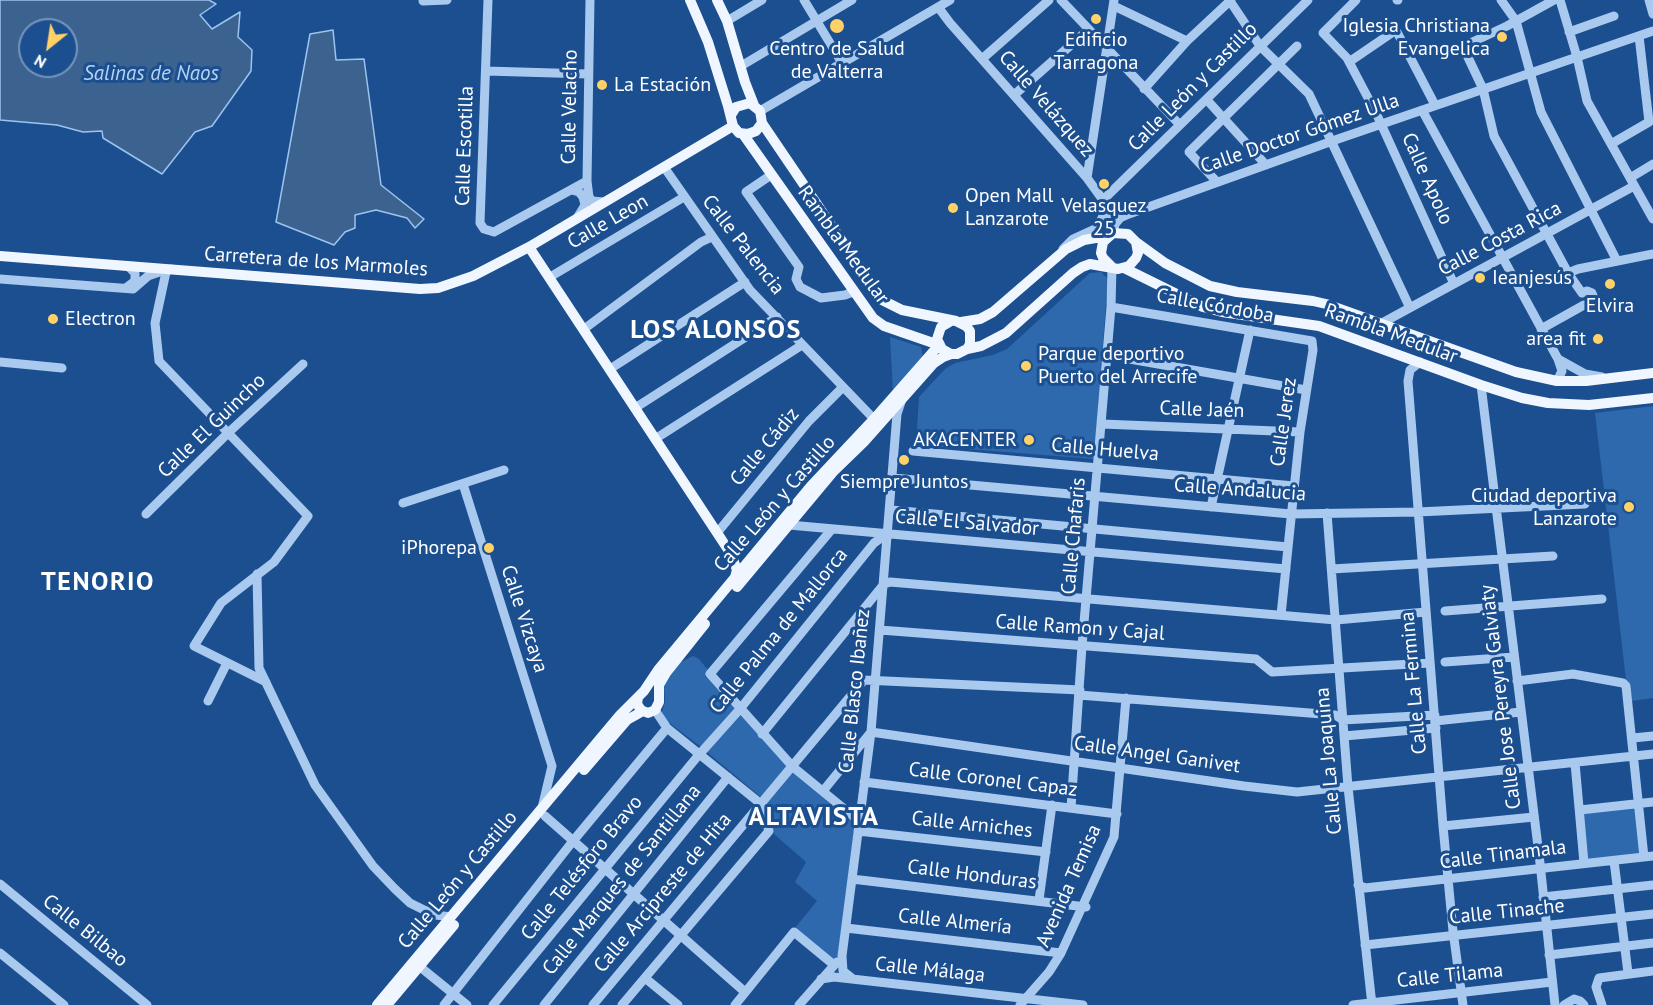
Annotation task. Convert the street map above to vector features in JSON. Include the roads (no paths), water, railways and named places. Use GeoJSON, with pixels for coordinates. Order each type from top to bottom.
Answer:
{"type":"FeatureCollection","features":[{"type":"Feature","properties":{"kind":"main road"},"geometry":{"type":"LineString","coordinates":[[690,0],[708,42],[732,121],[743,134],[756,131],[762,123],[727,21],[717,0]]}},
{"type":"Feature","properties":{"kind":"main road"},"geometry":{"type":"LineString","coordinates":[[732,121],[736,107],[740,104],[745,103],[757,108]]}},
{"type":"Feature","properties":{"kind":"main road","name":"Carretera de los Marmoles"},"geometry":{"type":"LineString","coordinates":[[0,256],[408,288],[438,288],[473,276],[529,247],[577,218],[589,207],[604,202],[664,167],[732,121]]}},
{"type":"Feature","properties":{"kind":"main road","name":"Rambla Medular"},"geometry":{"type":"LineString","coordinates":[[762,123],[882,300],[902,310],[956,322],[980,319],[993,312],[1066,249],[1084,240],[1110,235]]}},
{"type":"Feature","properties":{"kind":"main road","name":"Rambla Medular"},"geometry":{"type":"LineString","coordinates":[[743,134],[873,318],[884,326],[939,345]]}},
{"type":"Feature","properties":{"kind":"main road"},"geometry":{"type":"LineString","coordinates":[[967,349],[970,344],[970,331],[956,322],[941,327],[938,333],[939,345],[951,354],[981,345],[1006,333],[1082,267],[1090,264],[1112,267],[1124,268],[1133,263],[1138,253],[1134,240],[1123,232],[1110,235],[1103,242],[1101,253],[1105,262],[1112,267]]}},
{"type":"Feature","properties":{"kind":"main road","name":"Rambla Medular"},"geometry":{"type":"LineString","coordinates":[[1134,240],[1165,264],[1210,285],[1237,292],[1313,301],[1383,323],[1507,369],[1557,381],[1586,381],[1653,373]]}},
{"type":"Feature","properties":{"kind":"main road"},"geometry":{"type":"LineString","coordinates":[[529,247],[731,554],[737,570],[735,578]]}},
{"type":"Feature","properties":{"kind":"main road","name":"Rambla Medular"},"geometry":{"type":"LineString","coordinates":[[1124,268],[1203,307],[1222,312],[1319,326],[1481,386],[1522,398],[1548,403],[1589,405],[1653,398]]}},
{"type":"Feature","properties":{"kind":"main road"},"geometry":{"type":"LineString","coordinates":[[918,337],[927,344],[930,350],[929,356]]}},
{"type":"Feature","properties":{"kind":"main road","name":"Calle León y Castillo"},"geometry":{"type":"LineString","coordinates":[[387,1005],[543,813],[560,772],[641,694],[658,670],[825,470],[874,419],[939,345]]}},
{"type":"Feature","properties":{"kind":"main road","name":"Calle León y Castillo"},"geometry":{"type":"LineString","coordinates":[[658,695],[659,685],[666,673],[833,472],[934,363],[951,354]]}},
{"type":"Feature","properties":{"kind":"main road"},"geometry":{"type":"LineString","coordinates":[[731,554],[744,562],[750,559]]}},
{"type":"Feature","properties":{"kind":"main road"},"geometry":{"type":"LineString","coordinates":[[655,692],[658,695],[659,702],[655,710],[648,713],[638,707],[641,694],[655,692]]}},
{"type":"Feature","properties":{"kind":"main road","name":"Calle León y Castillo"},"geometry":{"type":"LineString","coordinates":[[376,1005],[451,917],[627,720],[643,711]]}},
{"type":"Feature","properties":{"kind":"street"},"geometry":{"type":"LineString","coordinates":[[423,1],[447,0]]}},
{"type":"Feature","properties":{"kind":"street","name":"Calle Escotilla"},"geometry":{"type":"LineString","coordinates":[[488,0],[480,223],[484,229],[494,232],[587,181]]}},
{"type":"Feature","properties":{"kind":"street","name":"Calle Velacho"},"geometry":{"type":"LineString","coordinates":[[590,0],[587,181],[589,197],[592,201],[604,202]]}},
{"type":"Feature","properties":{"kind":"street"},"geometry":{"type":"LineString","coordinates":[[727,21],[762,0]]}},
{"type":"Feature","properties":{"kind":"street"},"geometry":{"type":"LineString","coordinates":[[805,0],[842,63]]}},
{"type":"Feature","properties":{"kind":"street"},"geometry":{"type":"LineString","coordinates":[[741,66],[852,0]]}},
{"type":"Feature","properties":{"kind":"street","name":"Calle Velázquez"},"geometry":{"type":"LineString","coordinates":[[926,0],[950,23],[1087,178],[1103,200],[1110,235]]}},
{"type":"Feature","properties":{"kind":"street"},"geometry":{"type":"LineString","coordinates":[[757,108],[842,63],[950,0]]}},
{"type":"Feature","properties":{"kind":"street"},"geometry":{"type":"LineString","coordinates":[[982,59],[1049,0]]}},
{"type":"Feature","properties":{"kind":"street"},"geometry":{"type":"LineString","coordinates":[[1061,0],[1180,125]]}},
{"type":"Feature","properties":{"kind":"street"},"geometry":{"type":"LineString","coordinates":[[1144,89],[1187,41],[1231,0],[1260,46],[1310,94],[1410,308]]}},
{"type":"Feature","properties":{"kind":"street","name":"Calle León y Castillo"},"geometry":{"type":"LineString","coordinates":[[1103,200],[1308,0]]}},
{"type":"Feature","properties":{"kind":"street","name":"Calle Apolo"},"geometry":{"type":"LineString","coordinates":[[1356,0],[1323,33],[1349,62],[1382,123],[1454,284]]}},
{"type":"Feature","properties":{"kind":"street"},"geometry":{"type":"LineString","coordinates":[[1501,0],[1516,21],[1541,112],[1617,261]]}},
{"type":"Feature","properties":{"kind":"street"},"geometry":{"type":"LineString","coordinates":[[1554,0],[1466,45],[1465,51],[1483,89],[1494,136],[1568,273],[1582,293],[1581,300],[1584,305]]}},
{"type":"Feature","properties":{"kind":"street"},"geometry":{"type":"LineString","coordinates":[[1560,0],[1587,101],[1632,182],[1648,202],[1653,219]]}},
{"type":"Feature","properties":{"kind":"street"},"geometry":{"type":"LineString","coordinates":[[1649,0],[1653,14]]}},
{"type":"Feature","properties":{"kind":"street"},"geometry":{"type":"LineString","coordinates":[[1087,178],[1114,3],[1187,41]]}},
{"type":"Feature","properties":{"kind":"street"},"geometry":{"type":"LineString","coordinates":[[1569,32],[1614,16]]}},
{"type":"Feature","properties":{"kind":"street"},"geometry":{"type":"LineString","coordinates":[[1014,95],[1088,30]]}},
{"type":"Feature","properties":{"kind":"street"},"geometry":{"type":"LineString","coordinates":[[1577,57],[1653,31]]}},
{"type":"Feature","properties":{"kind":"street"},"geometry":{"type":"LineString","coordinates":[[1349,62],[1393,32],[1397,32],[1435,105]]}},
{"type":"Feature","properties":{"kind":"street"},"geometry":{"type":"LineString","coordinates":[[1611,144],[1649,122],[1639,36]]}},
{"type":"Feature","properties":{"kind":"street"},"geometry":{"type":"LineString","coordinates":[[1217,182],[1189,152],[1297,46]]}},
{"type":"Feature","properties":{"kind":"street","name":"Calle Doctor Gómez Ulla"},"geometry":{"type":"LineString","coordinates":[[1110,235],[1120,218],[1129,214],[1333,140],[1577,57]]}},
{"type":"Feature","properties":{"kind":"street"},"geometry":{"type":"LineString","coordinates":[[486,71],[588,74]]}},
{"type":"Feature","properties":{"kind":"street"},"geometry":{"type":"LineString","coordinates":[[1207,100],[1266,165]]}},
{"type":"Feature","properties":{"kind":"street"},"geometry":{"type":"LineString","coordinates":[[1422,110],[1558,358],[1562,371],[1557,381]]}},
{"type":"Feature","properties":{"kind":"street","name":"Calle Costa Rica"},"geometry":{"type":"LineString","coordinates":[[1383,323],[1592,210],[1653,164]]}},
{"type":"Feature","properties":{"kind":"street","name":"Calle Palencia"},"geometry":{"type":"LineString","coordinates":[[664,167],[745,282],[874,419]]}},
{"type":"Feature","properties":{"kind":"street"},"geometry":{"type":"LineString","coordinates":[[771,175],[746,192],[799,267],[796,279],[800,287],[821,298],[853,292]]}},
{"type":"Feature","properties":{"kind":"street"},"geometry":{"type":"LineString","coordinates":[[572,190],[579,192],[589,207]]}},
{"type":"Feature","properties":{"kind":"street","name":"Calle Leon"},"geometry":{"type":"LineString","coordinates":[[550,277],[684,197]]}},
{"type":"Feature","properties":{"kind":"street"},"geometry":{"type":"LineString","coordinates":[[1057,256],[1073,239],[1097,228],[1104,214],[1103,200]]}},
{"type":"Feature","properties":{"kind":"street"},"geometry":{"type":"LineString","coordinates":[[1129,214],[1127,226],[1134,240]]}},
{"type":"Feature","properties":{"kind":"street"},"geometry":{"type":"LineString","coordinates":[[584,329],[701,242],[712,237]]}},
{"type":"Feature","properties":{"kind":"street"},"geometry":{"type":"LineString","coordinates":[[1568,273],[1653,254]]}},
{"type":"Feature","properties":{"kind":"street"},"geometry":{"type":"LineString","coordinates":[[123,288],[135,281],[135,273],[128,266]]}},
{"type":"Feature","properties":{"kind":"street","name":"Calle Chafaris"},"geometry":{"type":"LineString","coordinates":[[1071,808],[1082,646],[1111,307],[1112,267]]}},
{"type":"Feature","properties":{"kind":"street"},"geometry":{"type":"LineString","coordinates":[[0,279],[133,289],[148,276],[160,270],[171,269]]}},
{"type":"Feature","properties":{"kind":"street"},"geometry":{"type":"LineString","coordinates":[[171,269],[166,272],[155,323],[159,361],[308,516],[274,562],[220,603],[194,646],[266,682]]}},
{"type":"Feature","properties":{"kind":"street"},"geometry":{"type":"LineString","coordinates":[[610,369],[745,282]]}},
{"type":"Feature","properties":{"kind":"street"},"geometry":{"type":"LineString","coordinates":[[1541,329],[1595,301],[1592,293],[1587,291],[1582,293]]}},
{"type":"Feature","properties":{"kind":"street","name":"Calle Córdoba"},"geometry":{"type":"LineString","coordinates":[[1111,307],[1312,341]]}},
{"type":"Feature","properties":{"kind":"street"},"geometry":{"type":"LineString","coordinates":[[635,408],[777,316]]}},
{"type":"Feature","properties":{"kind":"street"},"geometry":{"type":"LineString","coordinates":[[1211,507],[1250,330]]}},
{"type":"Feature","properties":{"kind":"street","name":"Calle Jerez"},"geometry":{"type":"LineString","coordinates":[[1281,615],[1300,432],[1313,350],[1312,341]]}},
{"type":"Feature","properties":{"kind":"street"},"geometry":{"type":"LineString","coordinates":[[655,439],[802,345]]}},
{"type":"Feature","properties":{"kind":"street"},"geometry":{"type":"LineString","coordinates":[[1107,356],[1306,390]]}},
{"type":"Feature","properties":{"kind":"street"},"geometry":{"type":"LineString","coordinates":[[1558,358],[1585,374],[1609,378]]}},
{"type":"Feature","properties":{"kind":"street"},"geometry":{"type":"LineString","coordinates":[[0,362],[62,368]]}},
{"type":"Feature","properties":{"kind":"street","name":"Calle La Fermina"},"geometry":{"type":"LineString","coordinates":[[1420,362],[1410,370],[1408,381],[1443,826],[1463,1005]]}},
{"type":"Feature","properties":{"kind":"street","name":"Calle El Guincho"},"geometry":{"type":"LineString","coordinates":[[146,514],[303,364]]}},
{"type":"Feature","properties":{"kind":"street","name":"Calle Jose Pereyra Galviaty"},"geometry":{"type":"LineString","coordinates":[[1481,386],[1555,1005]]}},
{"type":"Feature","properties":{"kind":"street","name":"Calle Cádiz"},"geometry":{"type":"LineString","coordinates":[[717,533],[809,421],[843,387]]}},
{"type":"Feature","properties":{"kind":"street","name":"Calle Blasco Ibañez"},"geometry":{"type":"LineString","coordinates":[[842,956],[871,732],[891,510],[897,414],[901,401]]}},
{"type":"Feature","properties":{"kind":"street","name":"Calle Jaén"},"geometry":{"type":"LineString","coordinates":[[1102,424],[1300,432]]}},
{"type":"Feature","properties":{"kind":"street","name":"Calle Huelva"},"geometry":{"type":"LineString","coordinates":[[913,451],[1294,486]]}},
{"type":"Feature","properties":{"kind":"street"},"geometry":{"type":"LineString","coordinates":[[403,502],[504,470]]}},
{"type":"Feature","properties":{"kind":"street","name":"Calle Andalucia"},"geometry":{"type":"LineString","coordinates":[[893,478],[1291,514],[1496,510],[1585,504]]}},
{"type":"Feature","properties":{"kind":"street","name":"Calle Vizcaya"},"geometry":{"type":"LineString","coordinates":[[463,484],[560,772]]}},
{"type":"Feature","properties":{"kind":"street"},"geometry":{"type":"LineString","coordinates":[[891,510],[1288,547]]}},
{"type":"Feature","properties":{"kind":"street","name":"Calle La Joaquina"},"geometry":{"type":"LineString","coordinates":[[1327,513],[1348,787],[1372,1004]]}},
{"type":"Feature","properties":{"kind":"street","name":"Calle El Salvador"},"geometry":{"type":"LineString","coordinates":[[789,525],[1286,569]]}},
{"type":"Feature","properties":{"kind":"street"},"geometry":{"type":"LineString","coordinates":[[832,529],[710,674],[793,767],[823,791],[859,826]]}},
{"type":"Feature","properties":{"kind":"street","name":"Calle Palma de Mallorca"},"geometry":{"type":"LineString","coordinates":[[700,754],[740,709],[874,543],[888,533]]}},
{"type":"Feature","properties":{"kind":"street"},"geometry":{"type":"LineString","coordinates":[[1332,569],[1553,556]]}},
{"type":"Feature","properties":{"kind":"street"},"geometry":{"type":"LineString","coordinates":[[257,574],[259,668],[315,785],[373,866],[410,903],[436,915],[451,917]]}},
{"type":"Feature","properties":{"kind":"street"},"geometry":{"type":"LineString","coordinates":[[762,734],[884,584],[890,582],[1336,620],[1426,612]]}},
{"type":"Feature","properties":{"kind":"street"},"geometry":{"type":"LineString","coordinates":[[1445,610],[1602,599]]}},
{"type":"Feature","properties":{"kind":"street","name":"Calle Ramon y Cajal"},"geometry":{"type":"LineString","coordinates":[[880,630],[1256,659],[1272,672],[1340,668]]}},
{"type":"Feature","properties":{"kind":"street"},"geometry":{"type":"LineString","coordinates":[[1445,662],[1514,657]]}},
{"type":"Feature","properties":{"kind":"street"},"geometry":{"type":"LineString","coordinates":[[208,701],[227,663]]}},
{"type":"Feature","properties":{"kind":"street"},"geometry":{"type":"LineString","coordinates":[[1340,668],[1430,663]]}},
{"type":"Feature","properties":{"kind":"street"},"geometry":{"type":"LineString","coordinates":[[1517,681],[1573,674],[1623,683],[1626,686],[1638,804],[1648,857]]}},
{"type":"Feature","properties":{"kind":"street","name":"Calle Arcipreste de Hita"},"geometry":{"type":"LineString","coordinates":[[593,1005],[864,680],[874,681]]}},
{"type":"Feature","properties":{"kind":"street"},"geometry":{"type":"LineString","coordinates":[[874,681],[1080,692],[1126,698],[1335,715],[1343,720],[1435,721]]}},
{"type":"Feature","properties":{"kind":"street","name":"Avenida Temisa"},"geometry":{"type":"LineString","coordinates":[[1027,1001],[1061,953],[1119,840],[1126,698]]}},
{"type":"Feature","properties":{"kind":"street"},"geometry":{"type":"LineString","coordinates":[[622,1005],[769,831],[761,804],[667,728],[655,710]]}},
{"type":"Feature","properties":{"kind":"street"},"geometry":{"type":"LineString","coordinates":[[1344,736],[1435,721],[1521,712]]}},
{"type":"Feature","properties":{"kind":"street"},"geometry":{"type":"LineString","coordinates":[[444,1005],[573,841],[667,728]]}},
{"type":"Feature","properties":{"kind":"street"},"geometry":{"type":"LineString","coordinates":[[823,791],[871,732]]}},
{"type":"Feature","properties":{"kind":"street","name":"Calle Angel Ganivet"},"geometry":{"type":"LineString","coordinates":[[871,732],[1297,792],[1653,754]]}},
{"type":"Feature","properties":{"kind":"street"},"geometry":{"type":"LineString","coordinates":[[1633,738],[1653,736]]}},
{"type":"Feature","properties":{"kind":"street","name":"Calle Telésforo Bravo"},"geometry":{"type":"LineString","coordinates":[[493,1005],[700,754]]}},
{"type":"Feature","properties":{"kind":"street"},"geometry":{"type":"LineString","coordinates":[[1575,763],[1584,864]]}},
{"type":"Feature","properties":{"kind":"street","name":"Avenida Temisa"},"geometry":{"type":"LineString","coordinates":[[1027,1001],[1062,963],[1114,837],[1123,768]]}},
{"type":"Feature","properties":{"kind":"street"},"geometry":{"type":"LineString","coordinates":[[560,772],[549,780],[543,813],[745,992]]}},
{"type":"Feature","properties":{"kind":"street","name":"Calle Marques de Santillana"},"geometry":{"type":"LineString","coordinates":[[544,1005],[728,777]]}},
{"type":"Feature","properties":{"kind":"street","name":"Calle Coronel Capaz"},"geometry":{"type":"LineString","coordinates":[[864,782],[1117,814]]}},
{"type":"Feature","properties":{"kind":"street"},"geometry":{"type":"LineString","coordinates":[[1580,810],[1653,802]]}},
{"type":"Feature","properties":{"kind":"street"},"geometry":{"type":"LineString","coordinates":[[1039,900],[1052,805]]}},
{"type":"Feature","properties":{"kind":"street"},"geometry":{"type":"LineString","coordinates":[[1443,826],[1534,817]]}},
{"type":"Feature","properties":{"kind":"street","name":"Calle Arniches"},"geometry":{"type":"LineString","coordinates":[[859,826],[1046,852]]}},
{"type":"Feature","properties":{"kind":"street","name":"Calle Tinamala"},"geometry":{"type":"LineString","coordinates":[[1358,885],[1365,888],[1648,857]]}},
{"type":"Feature","properties":{"kind":"street"},"geometry":{"type":"LineString","coordinates":[[1614,861],[1628,973]]}},
{"type":"Feature","properties":{"kind":"street","name":"Calle Honduras"},"geometry":{"type":"LineString","coordinates":[[852,879],[1085,907]]}},
{"type":"Feature","properties":{"kind":"street","name":"Calle Bilbao"},"geometry":{"type":"LineString","coordinates":[[0,884],[147,1005]]}},
{"type":"Feature","properties":{"kind":"street"},"geometry":{"type":"LineString","coordinates":[[1543,897],[1653,885]]}},
{"type":"Feature","properties":{"kind":"street"},"geometry":{"type":"LineString","coordinates":[[424,910],[433,920],[438,932]]}},
{"type":"Feature","properties":{"kind":"street","name":"Calle Tinache"},"geometry":{"type":"LineString","coordinates":[[1365,945],[1653,914]]}},
{"type":"Feature","properties":{"kind":"street","name":"Calle Almería"},"geometry":{"type":"LineString","coordinates":[[846,928],[1061,953]]}},
{"type":"Feature","properties":{"kind":"street"},"geometry":{"type":"LineString","coordinates":[[735,1005],[794,933],[834,965]]}},
{"type":"Feature","properties":{"kind":"street"},"geometry":{"type":"LineString","coordinates":[[1549,955],[1653,943]]}},
{"type":"Feature","properties":{"kind":"street"},"geometry":{"type":"LineString","coordinates":[[0,953],[64,1005]]}},
{"type":"Feature","properties":{"kind":"street"},"geometry":{"type":"LineString","coordinates":[[799,1005],[842,956]]}},
{"type":"Feature","properties":{"kind":"street"},"geometry":{"type":"LineString","coordinates":[[842,956],[843,971],[853,980]]}},
{"type":"Feature","properties":{"kind":"street"},"geometry":{"type":"LineString","coordinates":[[419,966],[467,1005]]}},
{"type":"Feature","properties":{"kind":"street"},"geometry":{"type":"LineString","coordinates":[[1602,1005],[1596,987],[1599,978],[1653,971]]}},
{"type":"Feature","properties":{"kind":"street","name":"Calle Málaga"},"geometry":{"type":"LineString","coordinates":[[821,979],[834,977],[1027,1001]]}},
{"type":"Feature","properties":{"kind":"street"},"geometry":{"type":"LineString","coordinates":[[645,978],[678,1005]]}},
{"type":"Feature","properties":{"kind":"street","name":"Calle Tilama"},"geometry":{"type":"LineString","coordinates":[[1353,1005],[1552,982]]}},
{"type":"Feature","properties":{"kind":"street"},"geometry":{"type":"LineString","coordinates":[[1564,1005],[1577,999],[1584,1005]]}},
{"type":"Feature","properties":{"kind":"street"},"geometry":{"type":"LineString","coordinates":[[1027,1001],[1083,1005]]}},
{"type":"Feature","properties":{"kind":"water","name":"Salinas de Naos"},"geometry":{"type":"Polygon","coordinates":[[[0,0],[209,0],[216,4],[200,15],[212,29],[240,12],[238,37],[252,50],[251,71],[212,126],[195,132],[162,174],[103,138],[102,131],[83,132],[57,125],[0,120],[0,0]]]}},
{"type":"Feature","properties":{"kind":"water"},"geometry":{"type":"Polygon","coordinates":[[[333,30],[336,60],[364,59],[381,185],[424,219],[415,228],[407,218],[376,210],[355,215],[355,228],[345,232],[334,245],[276,222],[310,34],[333,30]]]}},
{"type":"Feature","properties":{"kind":"place","name":"Edificio Tarragona"},"geometry":{"type":"Point","coordinates":[1096,19]}},
{"type":"Feature","properties":{"kind":"place","name":"Centro de Salud de Valterra"},"geometry":{"type":"Point","coordinates":[837,26]}},
{"type":"Feature","properties":{"kind":"place","name":"Iglesia Christiana Evangelica"},"geometry":{"type":"Point","coordinates":[1502,37]}},
{"type":"Feature","properties":{"kind":"place","name":"La Estación"},"geometry":{"type":"Point","coordinates":[602,85]}},
{"type":"Feature","properties":{"kind":"place","name":"Velasquez 25"},"geometry":{"type":"Point","coordinates":[1104,184]}},
{"type":"Feature","properties":{"kind":"place","name":"Open Mall Lanzarote"},"geometry":{"type":"Point","coordinates":[953,208]}},
{"type":"Feature","properties":{"kind":"place","name":"Ieanjesús"},"geometry":{"type":"Point","coordinates":[1480,278]}},
{"type":"Feature","properties":{"kind":"place","name":"Elvira"},"geometry":{"type":"Point","coordinates":[1610,284]}},
{"type":"Feature","properties":{"kind":"place","name":"Electron"},"geometry":{"type":"Point","coordinates":[53,319]}},
{"type":"Feature","properties":{"kind":"place","name":"area fit"},"geometry":{"type":"Point","coordinates":[1598,339]}},
{"type":"Feature","properties":{"kind":"place","name":"Parque deportivo Puerto del Arrecife"},"geometry":{"type":"Point","coordinates":[1026,366]}},
{"type":"Feature","properties":{"kind":"place","name":"AKACENTER"},"geometry":{"type":"Point","coordinates":[1029,440]}},
{"type":"Feature","properties":{"kind":"place","name":"Siempre Juntos"},"geometry":{"type":"Point","coordinates":[904,460]}},
{"type":"Feature","properties":{"kind":"place","name":"Ciudad deportiva Lanzarote"},"geometry":{"type":"Point","coordinates":[1629,507]}},
{"type":"Feature","properties":{"kind":"place","name":"iPhorepa"},"geometry":{"type":"Point","coordinates":[489,548]}},
{"type":"Feature","properties":{"kind":"district","name":"LOS ALONSOS"},"geometry":{"type":"Point","coordinates":[716,331]}},
{"type":"Feature","properties":{"kind":"district","name":"TENORIO"},"geometry":{"type":"Point","coordinates":[98,583]}},
{"type":"Feature","properties":{"kind":"district","name":"ALTAVISTA"},"geometry":{"type":"Point","coordinates":[814,818]}}]}
